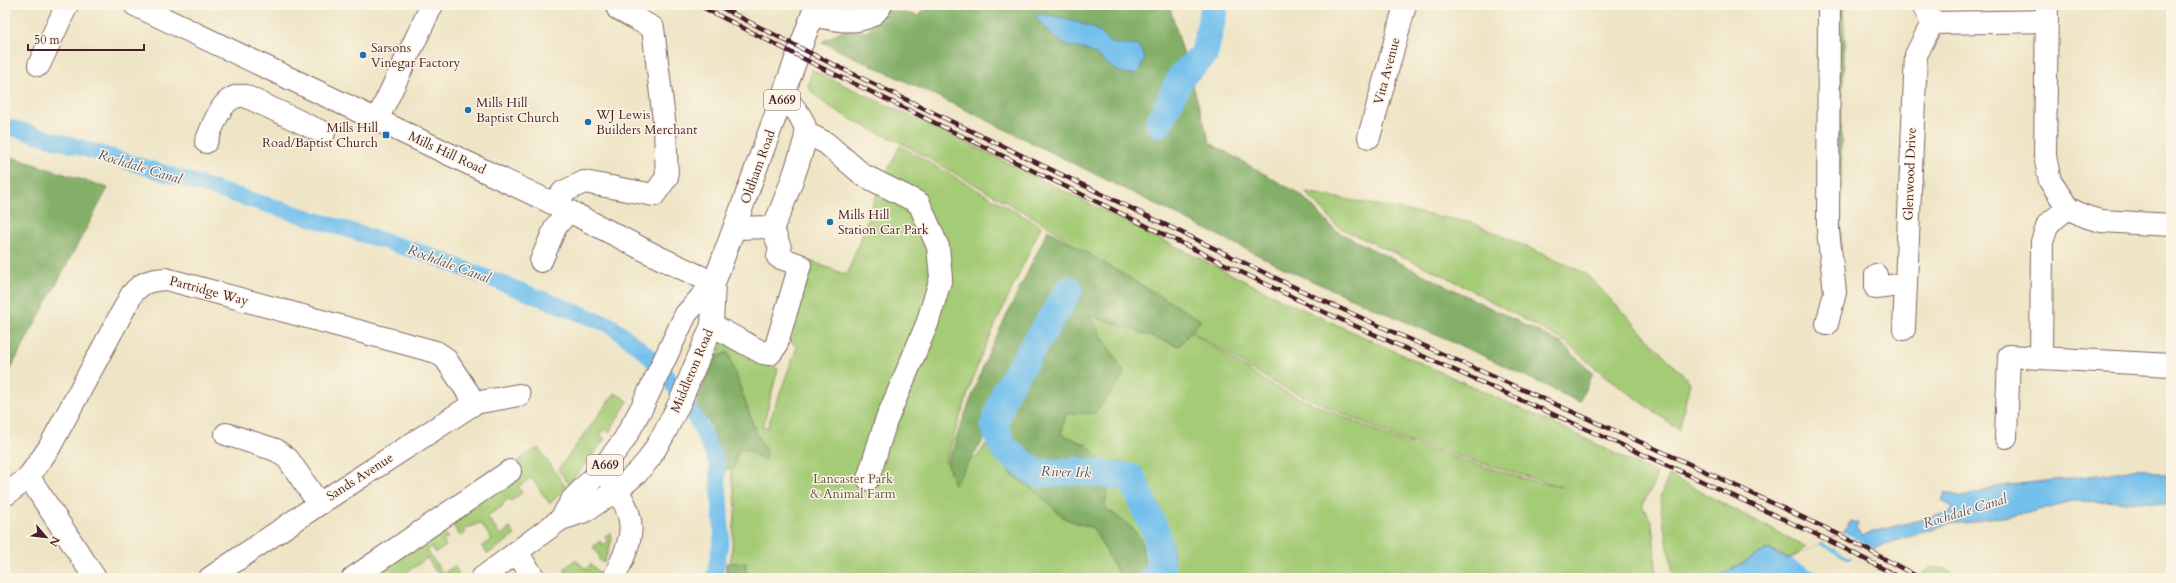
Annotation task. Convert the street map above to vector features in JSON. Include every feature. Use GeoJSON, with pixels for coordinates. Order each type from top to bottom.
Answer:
{"type":"FeatureCollection","features":[{"type":"Feature","properties":{"kind":"street"},"geometry":{"type":"LineString","coordinates":[[39,65],[67,5]]}},
{"type":"Feature","properties":{"kind":"street","name":"Mills Hill Road"},"geometry":{"type":"LineString","coordinates":[[134,5],[561,207],[658,257],[714,283]]}},
{"type":"Feature","properties":{"kind":"street"},"geometry":{"type":"LineString","coordinates":[[378,120],[432,5]]}},
{"type":"Feature","properties":{"kind":"street"},"geometry":{"type":"LineString","coordinates":[[815,10],[834,20],[866,19],[878,11],[881,5]]}},
{"type":"Feature","properties":{"kind":"street","name":"Vita Avenue"},"geometry":{"type":"LineString","coordinates":[[1369,137],[1405,5]]}},
{"type":"Feature","properties":{"kind":"street"},"geometry":{"type":"LineString","coordinates":[[1827,324],[1835,292],[1828,231],[1829,5]]}},
{"type":"Feature","properties":{"kind":"street"},"geometry":{"type":"LineString","coordinates":[[541,260],[556,226],[563,192],[584,182],[654,195],[667,177],[665,128],[653,28],[618,9]]}},
{"type":"Feature","properties":{"kind":"street","name":"Oldham Road"},"geometry":{"type":"LineString","coordinates":[[714,283],[736,228],[815,10]]}},
{"type":"Feature","properties":{"kind":"street","name":"Glenwood Drive"},"geometry":{"type":"LineString","coordinates":[[1904,329],[1916,55],[1927,14],[2047,13],[2045,156],[2050,181],[2068,208]]}},
{"type":"Feature","properties":{"kind":"street"},"geometry":{"type":"LineString","coordinates":[[290,117],[307,87]]}},
{"type":"Feature","properties":{"kind":"street"},"geometry":{"type":"LineString","coordinates":[[206,142],[223,106],[234,96],[245,96],[324,133]]}},
{"type":"Feature","properties":{"kind":"street"},"geometry":{"type":"LineString","coordinates":[[712,325],[763,354],[770,354],[776,346],[800,265],[778,257],[780,248],[772,227],[780,212],[806,134],[802,117],[784,96]]}},
{"type":"Feature","properties":{"kind":"street"},"geometry":{"type":"LineString","coordinates":[[806,134],[826,144],[863,175],[919,203],[938,247],[941,278],[939,286],[927,324],[886,421],[868,479]]}},
{"type":"Feature","properties":{"kind":"street"},"geometry":{"type":"LineString","coordinates":[[2041,358],[2042,242],[2048,224],[2068,208],[2101,222],[2171,224]]}},
{"type":"Feature","properties":{"kind":"street"},"geometry":{"type":"LineString","coordinates":[[736,228],[772,227]]}},
{"type":"Feature","properties":{"kind":"street","name":"Partridge Way"},"geometry":{"type":"LineString","coordinates":[[5,495],[28,479],[49,448],[132,294],[139,285],[149,280],[166,279],[436,352],[445,358],[475,403]]}},
{"type":"Feature","properties":{"kind":"street","name":"Middleton Road"},"geometry":{"type":"LineString","coordinates":[[561,518],[585,511],[617,490],[637,473],[664,434],[712,325],[714,283]]}},
{"type":"Feature","properties":{"kind":"street","name":"Middleton Road"},"geometry":{"type":"LineString","coordinates":[[482,578],[517,553],[561,518],[572,500],[602,469],[624,440],[642,407],[686,314],[714,283]]}},
{"type":"Feature","properties":{"kind":"street"},"geometry":{"type":"LineString","coordinates":[[1876,287],[1906,284]]}},
{"type":"Feature","properties":{"kind":"street"},"geometry":{"type":"LineString","coordinates":[[2006,437],[2009,356],[2171,365]]}},
{"type":"Feature","properties":{"kind":"street","name":"Sands Avenue"},"geometry":{"type":"LineString","coordinates":[[210,578],[475,403],[519,395]]}},
{"type":"Feature","properties":{"kind":"street"},"geometry":{"type":"LineString","coordinates":[[226,434],[276,450],[288,459],[320,504]]}},
{"type":"Feature","properties":{"kind":"street"},"geometry":{"type":"LineString","coordinates":[[602,469],[617,490],[629,514],[631,535],[626,553],[614,578]]}},
{"type":"Feature","properties":{"kind":"street"},"geometry":{"type":"LineString","coordinates":[[354,578],[510,471]]}},
{"type":"Feature","properties":{"kind":"street"},"geometry":{"type":"LineString","coordinates":[[28,479],[34,485],[95,578]]}},
{"type":"Feature","properties":{"kind":"street"},"geometry":{"type":"LineString","coordinates":[[517,553],[534,578]]}},
{"type":"Feature","properties":{"kind":"green space"},"geometry":{"type":"Polygon","coordinates":[[[925,5],[1169,5],[1210,143],[1301,195],[1336,231],[1561,343],[1593,373],[1579,402],[1484,356],[1294,273],[966,110],[822,42],[844,29],[867,32],[883,9],[920,16],[925,5]]]}},
{"type":"Feature","properties":{"kind":"green space"},"geometry":{"type":"Polygon","coordinates":[[[1837,5],[1843,5],[1845,44],[1841,109],[1841,249],[1835,235],[1837,5]]]}},
{"type":"Feature","properties":{"kind":"green space"},"geometry":{"type":"Polygon","coordinates":[[[812,70],[972,145],[1285,301],[1574,433],[1656,474],[1653,486],[1642,505],[1652,522],[1657,578],[1170,578],[1174,550],[1157,508],[1122,462],[1056,466],[1088,264],[1274,387],[1400,441],[1535,482],[1561,487],[1401,439],[1274,383],[1196,334],[1047,225],[896,140],[862,125],[822,101],[808,86],[812,70]]]}},
{"type":"Feature","properties":{"kind":"green space","name":"Lancaster Park & Animal Farm"},"geometry":{"type":"Polygon","coordinates":[[[900,146],[1041,226],[980,358],[945,462],[977,457],[988,441],[1041,481],[1103,479],[1129,488],[1153,536],[1156,570],[1142,578],[729,578],[736,503],[725,439],[704,387],[723,341],[778,369],[763,426],[767,428],[797,347],[784,336],[810,261],[847,275],[880,185],[900,146]]]}},
{"type":"Feature","properties":{"kind":"green space"},"geometry":{"type":"Polygon","coordinates":[[[5,155],[108,188],[5,379],[5,155]]]}},
{"type":"Feature","properties":{"kind":"green space"},"geometry":{"type":"Polygon","coordinates":[[[1306,192],[1473,223],[1585,273],[1690,382],[1679,430],[1594,367],[1564,341],[1449,278],[1338,227],[1306,192]]]}},
{"type":"Feature","properties":{"kind":"green space"},"geometry":{"type":"Polygon","coordinates":[[[1048,230],[1201,320],[1179,346],[1089,315],[1125,374],[1095,413],[1066,414],[1061,434],[1087,445],[1111,472],[1105,507],[1133,529],[1141,540],[1146,570],[1133,578],[1121,578],[1093,528],[1065,519],[1035,491],[1011,474],[986,436],[954,485],[947,462],[988,354],[1048,230]]]}},
{"type":"Feature","properties":{"kind":"green space"},"geometry":{"type":"Polygon","coordinates":[[[728,352],[755,430],[766,452],[765,460],[747,450],[738,450],[734,469],[726,470],[709,423],[699,412],[697,399],[715,358],[728,352]]]}},
{"type":"Feature","properties":{"kind":"green space"},"geometry":{"type":"Polygon","coordinates":[[[615,393],[628,401],[609,433],[604,429],[600,435],[605,439],[569,484],[558,470],[615,393]]]}},
{"type":"Feature","properties":{"kind":"green space"},"geometry":{"type":"Polygon","coordinates":[[[538,448],[566,487],[550,504],[531,478],[518,487],[522,493],[511,501],[509,499],[502,504],[503,506],[487,516],[500,535],[510,528],[515,535],[488,554],[482,546],[492,539],[480,523],[465,529],[466,532],[460,536],[449,520],[516,466],[518,461],[538,448]]]}},
{"type":"Feature","properties":{"kind":"green space"},"geometry":{"type":"Polygon","coordinates":[[[1669,475],[1806,547],[1790,558],[1768,549],[1716,578],[1674,578],[1662,516],[1660,497],[1669,475]]]}},
{"type":"Feature","properties":{"kind":"green space"},"geometry":{"type":"Polygon","coordinates":[[[440,526],[448,538],[443,541],[446,546],[436,553],[432,547],[427,550],[443,574],[454,566],[459,574],[453,578],[440,578],[427,558],[399,578],[395,572],[389,576],[390,578],[376,578],[380,575],[376,569],[440,526]]]}},
{"type":"Feature","properties":{"kind":"green space"},"geometry":{"type":"Polygon","coordinates":[[[611,532],[612,540],[604,563],[598,559],[600,557],[593,547],[600,541],[603,545],[608,542],[605,537],[611,532]]]}},
{"type":"Feature","properties":{"kind":"green space"},"geometry":{"type":"Polygon","coordinates":[[[575,560],[586,569],[591,564],[599,572],[597,578],[587,571],[583,578],[570,578],[564,569],[575,560]]]}},
{"type":"Feature","properties":{"kind":"green space"},"geometry":{"type":"Polygon","coordinates":[[[746,562],[746,578],[726,578],[726,563],[746,562]]]}},
{"type":"Feature","properties":{"kind":"green space"},"geometry":{"type":"Polygon","coordinates":[[[1931,567],[1945,569],[1960,578],[1929,578],[1922,574],[1931,567]]]}},
{"type":"Feature","properties":{"kind":"water"},"geometry":{"type":"Polygon","coordinates":[[[1034,14],[1058,17],[1083,24],[1099,31],[1108,41],[1114,44],[1136,45],[1142,50],[1145,59],[1137,74],[1128,74],[1116,70],[1089,51],[1073,47],[1056,38],[1046,29],[1034,14]]]}},
{"type":"Feature","properties":{"kind":"water"},"geometry":{"type":"Polygon","coordinates":[[[2138,468],[2171,476],[2171,506],[2148,502],[2071,501],[2028,513],[1964,523],[1950,523],[1862,552],[1821,575],[1812,578],[1716,578],[1768,549],[1786,559],[1791,559],[1843,532],[1851,521],[1858,523],[1856,528],[1862,535],[1947,513],[1952,510],[1952,506],[1941,500],[1945,492],[1963,497],[2001,486],[2106,474],[2138,468]]]}},
{"type":"Feature","properties":{"kind":"pier"},"geometry":{"type":"Polygon","coordinates":[[[1843,532],[1876,549],[1854,559],[1822,543],[1843,532]]]}},
{"type":"Feature","properties":{"kind":"pier"},"geometry":{"type":"Polygon","coordinates":[[[1819,544],[1850,561],[1824,576],[1791,559],[1819,544]]]}},
{"type":"Feature","properties":{"kind":"waterway","name":"River Irk"},"geometry":{"type":"LineString","coordinates":[[1159,123],[1182,75],[1204,55],[1215,5]]}},
{"type":"Feature","properties":{"kind":"waterway","name":"Rochdale Canal"},"geometry":{"type":"LineString","coordinates":[[5,126],[96,152],[429,255],[610,325],[646,353],[669,379],[698,422],[717,463],[722,535],[714,578]]}},
{"type":"Feature","properties":{"kind":"waterway","name":"River Irk"},"geometry":{"type":"LineString","coordinates":[[1069,290],[1006,390],[994,425],[1004,449],[1037,474],[1078,471],[1132,478],[1157,535],[1162,575],[1153,578]]}},
{"type":"Feature","properties":{"kind":"railway"},"geometry":{"type":"LineString","coordinates":[[698,5],[818,66],[1313,307],[1680,471],[1828,540],[1901,578]]}},
{"type":"Feature","properties":{"kind":"railway"},"geometry":{"type":"LineString","coordinates":[[716,5],[822,59],[1317,298],[1685,462],[1838,534],[1920,578]]}},
{"type":"Feature","properties":{"kind":"place","name":"Sarsons Vinegar Factory"},"geometry":{"type":"Point","coordinates":[363,55]}},
{"type":"Feature","properties":{"kind":"place","name":"Mills Hill Baptist Church"},"geometry":{"type":"Point","coordinates":[468,110]}},
{"type":"Feature","properties":{"kind":"place","name":"WJ Lewis Builders Merchant"},"geometry":{"type":"Point","coordinates":[588,122]}},
{"type":"Feature","properties":{"kind":"place","name":"Mills Hill Road/Baptist Church"},"geometry":{"type":"Point","coordinates":[386,135]}},
{"type":"Feature","properties":{"kind":"place","name":"Mills Hill Station Car Park"},"geometry":{"type":"Point","coordinates":[830,222]}}]}
